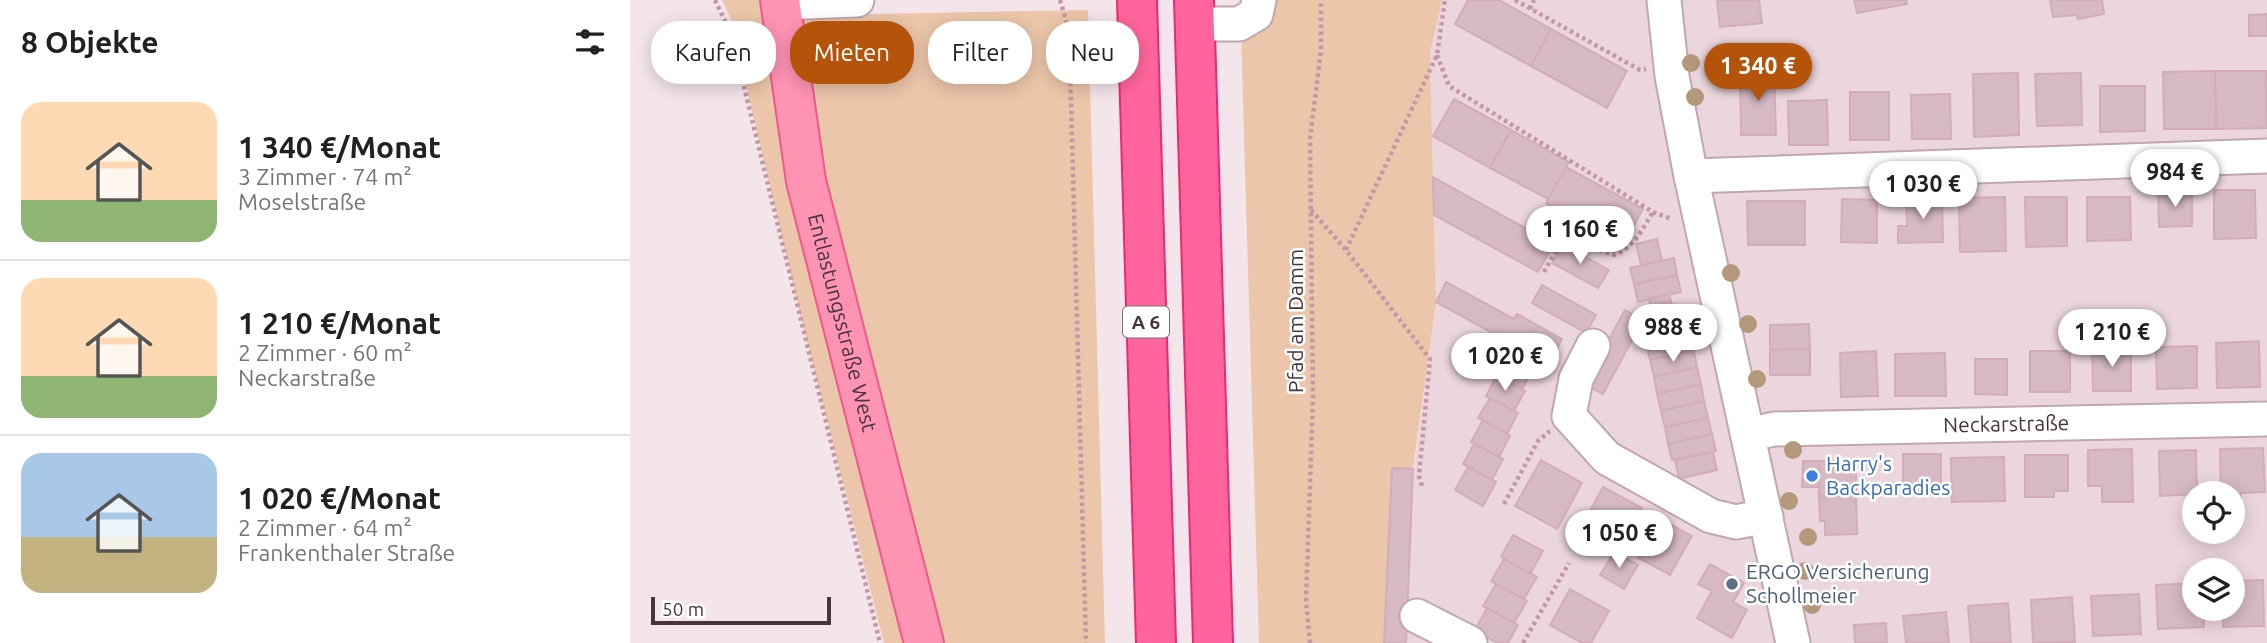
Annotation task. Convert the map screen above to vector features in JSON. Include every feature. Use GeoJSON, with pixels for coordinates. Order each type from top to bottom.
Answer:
{"type":"FeatureCollection","features":[{"type":"Feature","properties":{"kind":"highway","name":"A 6"},"geometry":{"type":"LineString","coordinates":[[1137,0],[1156,643]]}},
{"type":"Feature","properties":{"kind":"highway"},"geometry":{"type":"LineString","coordinates":[[1194,12],[1213,643]]}},
{"type":"Feature","properties":{"kind":"main road","name":"Entlastungsstraße West"},"geometry":{"type":"LineString","coordinates":[[780,1],[806,181],[924,643]]}},
{"type":"Feature","properties":{"kind":"street"},"geometry":{"type":"LineString","coordinates":[[780,1],[857,0]]}},
{"type":"Feature","properties":{"kind":"street"},"geometry":{"type":"LineString","coordinates":[[1194,12],[1239,24],[1256,14],[1259,0]]}},
{"type":"Feature","properties":{"kind":"street"},"geometry":{"type":"LineString","coordinates":[[1664,0],[1671,66],[1691,176],[1793,643]]}},
{"type":"Feature","properties":{"kind":"street"},"geometry":{"type":"LineString","coordinates":[[1691,176],[2267,156]]}},
{"type":"Feature","properties":{"kind":"street"},"geometry":{"type":"LineString","coordinates":[[1593,346],[1576,379],[1569,416],[1607,458],[1712,516],[1736,522],[1766,516]]}},
{"type":"Feature","properties":{"kind":"street","name":"Neckarstraße"},"geometry":{"type":"LineString","coordinates":[[1748,435],[1774,429],[2267,419]]}},
{"type":"Feature","properties":{"kind":"street"},"geometry":{"type":"LineString","coordinates":[[1417,616],[1469,643]]}},
{"type":"Feature","properties":{"kind":"path"},"geometry":{"type":"LineString","coordinates":[[715,0],[727,25],[737,58],[880,643]]}},
{"type":"Feature","properties":{"kind":"path"},"geometry":{"type":"LineString","coordinates":[[1060,0],[1069,31],[1086,643]]}},
{"type":"Feature","properties":{"kind":"path","name":"Pfad am Damm"},"geometry":{"type":"LineString","coordinates":[[1310,643],[1306,601],[1313,397],[1310,139],[1321,50],[1321,0]]}},
{"type":"Feature","properties":{"kind":"path"},"geometry":{"type":"LineString","coordinates":[[1346,250],[1437,55],[1445,0]]}},
{"type":"Feature","properties":{"kind":"path"},"geometry":{"type":"LineString","coordinates":[[1515,0],[1640,70],[1671,66]]}},
{"type":"Feature","properties":{"kind":"path"},"geometry":{"type":"LineString","coordinates":[[1530,9],[1534,0]]}},
{"type":"Feature","properties":{"kind":"path"},"geometry":{"type":"LineString","coordinates":[[1437,55],[1449,86],[1653,212],[1703,231]]}},
{"type":"Feature","properties":{"kind":"path"},"geometry":{"type":"LineString","coordinates":[[1311,210],[1346,250],[1430,359],[1419,476],[1422,486]]}},
{"type":"Feature","properties":{"kind":"path"},"geometry":{"type":"LineString","coordinates":[[1544,272],[1563,239],[1614,255],[1624,251],[1636,240],[1653,212]]}},
{"type":"Feature","properties":{"kind":"path"},"geometry":{"type":"LineString","coordinates":[[1504,504],[1538,441],[1569,416]]}},
{"type":"Feature","properties":{"kind":"path"},"geometry":{"type":"LineString","coordinates":[[1523,643],[1569,563]]}},
{"type":"Feature","properties":{"kind":"shaded area"},"geometry":{"type":"Polygon","coordinates":[[[722,0],[763,0],[765,16],[1088,10],[1088,21],[1046,21],[1046,84],[1090,84],[1105,643],[884,643],[801,318],[746,84],[776,84],[776,21],[731,21],[722,0]]]}},
{"type":"Feature","properties":{"kind":"shaded area"},"geometry":{"type":"Polygon","coordinates":[[[1240,0],[1442,0],[1430,53],[1436,303],[1413,469],[1392,468],[1384,643],[1259,643],[1240,0]]]}},
{"type":"Feature","properties":{"kind":"shaded area"},"geometry":{"type":"Polygon","coordinates":[[[1442,0],[2267,0],[2267,643],[1384,643],[1392,468],[1414,469],[1436,303],[1430,53],[1442,0]]]}},
{"type":"Feature","properties":{"kind":"building"},"geometry":{"type":"Polygon","coordinates":[[[1468,0],[1499,0],[1551,29],[1531,66],[1455,24],[1468,0]]]}},
{"type":"Feature","properties":{"kind":"building"},"geometry":{"type":"Polygon","coordinates":[[[1717,0],[1759,0],[1762,23],[1720,27],[1717,0]]]}},
{"type":"Feature","properties":{"kind":"building"},"geometry":{"type":"Polygon","coordinates":[[[1854,0],[1906,0],[1907,4],[1857,13],[1854,0]]]}},
{"type":"Feature","properties":{"kind":"building"},"geometry":{"type":"Polygon","coordinates":[[[2050,0],[2102,0],[2104,14],[2078,19],[2077,15],[2053,17],[2050,0]]]}},
{"type":"Feature","properties":{"kind":"building"},"geometry":{"type":"Polygon","coordinates":[[[2267,14],[2267,36],[2249,36],[2249,15],[2267,14]]]}},
{"type":"Feature","properties":{"kind":"building"},"geometry":{"type":"Polygon","coordinates":[[[1551,29],[1627,71],[1607,108],[1531,66],[1551,29]]]}},
{"type":"Feature","properties":{"kind":"building"},"geometry":{"type":"Polygon","coordinates":[[[1740,70],[1774,70],[1776,135],[1741,135],[1740,70]]]}},
{"type":"Feature","properties":{"kind":"building"},"geometry":{"type":"Polygon","coordinates":[[[2215,71],[2266,71],[2267,128],[2216,129],[2215,71]]]}},
{"type":"Feature","properties":{"kind":"building"},"geometry":{"type":"Polygon","coordinates":[[[2215,71],[2216,129],[2164,129],[2163,72],[2215,71]]]}},
{"type":"Feature","properties":{"kind":"building"},"geometry":{"type":"Polygon","coordinates":[[[2018,73],[2019,135],[1974,137],[1973,74],[2018,73]]]}},
{"type":"Feature","properties":{"kind":"building"},"geometry":{"type":"Polygon","coordinates":[[[2081,73],[2082,125],[2037,126],[2035,74],[2081,73]]]}},
{"type":"Feature","properties":{"kind":"building"},"geometry":{"type":"Polygon","coordinates":[[[2100,86],[2145,86],[2145,131],[2100,132],[2100,86]]]}},
{"type":"Feature","properties":{"kind":"building"},"geometry":{"type":"Polygon","coordinates":[[[1850,92],[1889,92],[1889,140],[1850,140],[1850,92]]]}},
{"type":"Feature","properties":{"kind":"building"},"geometry":{"type":"Polygon","coordinates":[[[1950,94],[1951,139],[1912,139],[1911,95],[1950,94]]]}},
{"type":"Feature","properties":{"kind":"building"},"geometry":{"type":"Polygon","coordinates":[[[1454,99],[1511,130],[1490,168],[1433,136],[1454,99]]]}},
{"type":"Feature","properties":{"kind":"building"},"geometry":{"type":"Polygon","coordinates":[[[1827,100],[1828,145],[1789,145],[1788,101],[1827,100]]]}},
{"type":"Feature","properties":{"kind":"building"},"geometry":{"type":"Polygon","coordinates":[[[1511,130],[1569,162],[1548,199],[1490,168],[1511,130]]]}},
{"type":"Feature","properties":{"kind":"building"},"geometry":{"type":"Polygon","coordinates":[[[1566,167],[1643,209],[1623,246],[1546,203],[1566,167]]]}},
{"type":"Feature","properties":{"kind":"building"},"geometry":{"type":"Polygon","coordinates":[[[1433,177],[1554,244],[1538,272],[1434,215],[1433,177]]]}},
{"type":"Feature","properties":{"kind":"building"},"geometry":{"type":"Polygon","coordinates":[[[2214,190],[2255,190],[2256,238],[2214,239],[2214,190]]]}},
{"type":"Feature","properties":{"kind":"building"},"geometry":{"type":"Polygon","coordinates":[[[2192,191],[2192,226],[2159,227],[2158,192],[2192,191]]]}},
{"type":"Feature","properties":{"kind":"building"},"geometry":{"type":"Polygon","coordinates":[[[1942,197],[1943,242],[1898,243],[1898,226],[1907,226],[1906,198],[1942,197]]]}},
{"type":"Feature","properties":{"kind":"building"},"geometry":{"type":"Polygon","coordinates":[[[2005,197],[2006,251],[1960,252],[1959,198],[2005,197]]]}},
{"type":"Feature","properties":{"kind":"building"},"geometry":{"type":"Polygon","coordinates":[[[2025,197],[2067,197],[2067,246],[2026,247],[2025,197]]]}},
{"type":"Feature","properties":{"kind":"building"},"geometry":{"type":"Polygon","coordinates":[[[2087,197],[2130,197],[2131,240],[2087,241],[2087,197]]]}},
{"type":"Feature","properties":{"kind":"building"},"geometry":{"type":"Polygon","coordinates":[[[1842,199],[1877,200],[1877,243],[1841,242],[1842,199]]]}},
{"type":"Feature","properties":{"kind":"building"},"geometry":{"type":"Polygon","coordinates":[[[1747,201],[1805,201],[1805,245],[1748,245],[1747,201]]]}},
{"type":"Feature","properties":{"kind":"building"},"geometry":{"type":"Polygon","coordinates":[[[1657,239],[1662,260],[1641,265],[1636,244],[1657,239]]]}},
{"type":"Feature","properties":{"kind":"building"},"geometry":{"type":"Polygon","coordinates":[[[1563,244],[1609,270],[1598,288],[1552,263],[1563,244]]]}},
{"type":"Feature","properties":{"kind":"building"},"geometry":{"type":"Polygon","coordinates":[[[1674,258],[1677,275],[1634,284],[1630,268],[1674,258]]]}},
{"type":"Feature","properties":{"kind":"building"},"geometry":{"type":"Polygon","coordinates":[[[1677,275],[1681,292],[1638,302],[1634,284],[1677,275]]]}},
{"type":"Feature","properties":{"kind":"building"},"geometry":{"type":"Polygon","coordinates":[[[1446,282],[1514,319],[1517,314],[1562,339],[1549,364],[1436,302],[1446,282]]]}},
{"type":"Feature","properties":{"kind":"building"},"geometry":{"type":"Polygon","coordinates":[[[1542,285],[1596,315],[1586,333],[1532,303],[1542,285]]]}},
{"type":"Feature","properties":{"kind":"building"},"geometry":{"type":"Polygon","coordinates":[[[1669,294],[1672,305],[1651,310],[1649,299],[1669,294]]]}},
{"type":"Feature","properties":{"kind":"building"},"geometry":{"type":"Polygon","coordinates":[[[1672,305],[1679,336],[1658,341],[1651,310],[1672,305]]]}},
{"type":"Feature","properties":{"kind":"building"},"geometry":{"type":"Polygon","coordinates":[[[1625,310],[1643,320],[1603,394],[1584,384],[1625,310]]]}},
{"type":"Feature","properties":{"kind":"building"},"geometry":{"type":"Polygon","coordinates":[[[1809,324],[1810,349],[1770,350],[1770,325],[1809,324]]]}},
{"type":"Feature","properties":{"kind":"building"},"geometry":{"type":"Polygon","coordinates":[[[1690,334],[1694,351],[1650,360],[1646,343],[1690,334]]]}},
{"type":"Feature","properties":{"kind":"building"},"geometry":{"type":"Polygon","coordinates":[[[2259,341],[2260,387],[2217,388],[2216,343],[2259,341]]]}},
{"type":"Feature","properties":{"kind":"building"},"geometry":{"type":"Polygon","coordinates":[[[2197,346],[2197,388],[2157,389],[2156,347],[2197,346]]]}},
{"type":"Feature","properties":{"kind":"building"},"geometry":{"type":"Polygon","coordinates":[[[2092,347],[2131,347],[2131,391],[2093,391],[2092,347]]]}},
{"type":"Feature","properties":{"kind":"building"},"geometry":{"type":"Polygon","coordinates":[[[1507,349],[1535,365],[1522,389],[1494,373],[1507,349]]]}},
{"type":"Feature","properties":{"kind":"building"},"geometry":{"type":"Polygon","coordinates":[[[1810,349],[1810,375],[1770,375],[1770,350],[1810,349]]]}},
{"type":"Feature","properties":{"kind":"building"},"geometry":{"type":"Polygon","coordinates":[[[1694,351],[1697,367],[1654,377],[1650,360],[1694,351]]]}},
{"type":"Feature","properties":{"kind":"building"},"geometry":{"type":"Polygon","coordinates":[[[1876,351],[1878,396],[1841,397],[1840,353],[1876,351]]]}},
{"type":"Feature","properties":{"kind":"building"},"geometry":{"type":"Polygon","coordinates":[[[2030,351],[2070,351],[2070,392],[2030,392],[2030,351]]]}},
{"type":"Feature","properties":{"kind":"building"},"geometry":{"type":"Polygon","coordinates":[[[1945,353],[1946,396],[1895,396],[1895,354],[1945,353]]]}},
{"type":"Feature","properties":{"kind":"building"},"geometry":{"type":"Polygon","coordinates":[[[1975,359],[2007,359],[2007,395],[1975,394],[1975,359]]]}},
{"type":"Feature","properties":{"kind":"building"},"geometry":{"type":"Polygon","coordinates":[[[1697,367],[1701,384],[1657,394],[1654,377],[1697,367]]]}},
{"type":"Feature","properties":{"kind":"building"},"geometry":{"type":"Polygon","coordinates":[[[1497,375],[1525,391],[1514,411],[1486,396],[1497,375]]]}},
{"type":"Feature","properties":{"kind":"building"},"geometry":{"type":"Polygon","coordinates":[[[1701,384],[1704,401],[1661,411],[1657,394],[1701,384]]]}},
{"type":"Feature","properties":{"kind":"building"},"geometry":{"type":"Polygon","coordinates":[[[1490,398],[1518,413],[1507,434],[1478,418],[1490,398]]]}},
{"type":"Feature","properties":{"kind":"building"},"geometry":{"type":"Polygon","coordinates":[[[1704,401],[1708,418],[1665,427],[1661,411],[1704,401]]]}},
{"type":"Feature","properties":{"kind":"building"},"geometry":{"type":"Polygon","coordinates":[[[1708,418],[1712,434],[1668,444],[1665,427],[1708,418]]]}},
{"type":"Feature","properties":{"kind":"building"},"geometry":{"type":"Polygon","coordinates":[[[1483,420],[1510,436],[1499,457],[1471,442],[1483,420]]]}},
{"type":"Feature","properties":{"kind":"building"},"geometry":{"type":"Polygon","coordinates":[[[1712,434],[1716,451],[1672,460],[1668,444],[1712,434]]]}},
{"type":"Feature","properties":{"kind":"building"},"geometry":{"type":"Polygon","coordinates":[[[1474,444],[1503,459],[1492,480],[1463,464],[1474,444]]]}},
{"type":"Feature","properties":{"kind":"building"},"geometry":{"type":"Polygon","coordinates":[[[2263,448],[2265,492],[2245,493],[2245,481],[2221,481],[2220,449],[2263,448]]]}},
{"type":"Feature","properties":{"kind":"building"},"geometry":{"type":"Polygon","coordinates":[[[2132,449],[2133,502],[2102,502],[2102,486],[2088,486],[2088,450],[2132,449]]]}},
{"type":"Feature","properties":{"kind":"building"},"geometry":{"type":"Polygon","coordinates":[[[2196,450],[2197,481],[2182,481],[2182,495],[2160,496],[2159,451],[2196,450]]]}},
{"type":"Feature","properties":{"kind":"building"},"geometry":{"type":"Polygon","coordinates":[[[1713,452],[1717,470],[1679,479],[1675,460],[1713,452]]]}},
{"type":"Feature","properties":{"kind":"building"},"geometry":{"type":"Polygon","coordinates":[[[1903,454],[1941,454],[1941,495],[1903,495],[1903,454]]]}},
{"type":"Feature","properties":{"kind":"building"},"geometry":{"type":"Polygon","coordinates":[[[2025,455],[2068,455],[2068,491],[2054,491],[2054,497],[2025,497],[2025,455]]]}},
{"type":"Feature","properties":{"kind":"building"},"geometry":{"type":"Polygon","coordinates":[[[2004,457],[2005,501],[1952,502],[1951,458],[2004,457]]]}},
{"type":"Feature","properties":{"kind":"building"},"geometry":{"type":"Polygon","coordinates":[[[1541,460],[1582,483],[1557,529],[1515,506],[1541,460]]]}},
{"type":"Feature","properties":{"kind":"building"},"geometry":{"type":"Polygon","coordinates":[[[1856,460],[1856,496],[1819,496],[1819,461],[1856,460]]]}},
{"type":"Feature","properties":{"kind":"building"},"geometry":{"type":"Polygon","coordinates":[[[1803,461],[1819,461],[1819,487],[1802,487],[1803,461]]]}},
{"type":"Feature","properties":{"kind":"building"},"geometry":{"type":"Polygon","coordinates":[[[1468,467],[1496,482],[1483,506],[1455,490],[1468,467]]]}},
{"type":"Feature","properties":{"kind":"building"},"geometry":{"type":"Polygon","coordinates":[[[1392,468],[1413,469],[1406,643],[1384,643],[1392,468]]]}},
{"type":"Feature","properties":{"kind":"building"},"geometry":{"type":"Polygon","coordinates":[[[1603,487],[1642,508],[1620,549],[1581,527],[1603,487]]]}},
{"type":"Feature","properties":{"kind":"building"},"geometry":{"type":"Polygon","coordinates":[[[1819,496],[1856,496],[1857,534],[1825,535],[1825,521],[1820,521],[1819,496]]]}},
{"type":"Feature","properties":{"kind":"building"},"geometry":{"type":"Polygon","coordinates":[[[1658,518],[1692,536],[1670,575],[1637,557],[1658,518]]]}},
{"type":"Feature","properties":{"kind":"building"},"geometry":{"type":"Polygon","coordinates":[[[1513,535],[1543,551],[1530,574],[1501,557],[1513,535]]]}},
{"type":"Feature","properties":{"kind":"building"},"geometry":{"type":"Polygon","coordinates":[[[1614,552],[1638,565],[1624,589],[1600,575],[1614,552]]]}},
{"type":"Feature","properties":{"kind":"building"},"geometry":{"type":"Polygon","coordinates":[[[1504,559],[1537,577],[1524,599],[1491,581],[1504,559]]]}},
{"type":"Feature","properties":{"kind":"building"},"geometry":{"type":"Polygon","coordinates":[[[1710,564],[1744,583],[1733,602],[1747,610],[1732,638],[1697,618],[1712,591],[1698,584],[1710,564]]]}},
{"type":"Feature","properties":{"kind":"building"},"geometry":{"type":"Polygon","coordinates":[[[2263,580],[2264,626],[2223,627],[2223,621],[2245,621],[2245,581],[2263,580]]]}},
{"type":"Feature","properties":{"kind":"building"},"geometry":{"type":"Polygon","coordinates":[[[1496,584],[1527,601],[1514,623],[1483,606],[1496,584]]]}},
{"type":"Feature","properties":{"kind":"building"},"geometry":{"type":"Polygon","coordinates":[[[2182,584],[2182,621],[2204,621],[2204,627],[2158,629],[2156,585],[2182,584]]]}},
{"type":"Feature","properties":{"kind":"building"},"geometry":{"type":"Polygon","coordinates":[[[1570,589],[1609,611],[1591,643],[1582,643],[1550,625],[1570,589]]]}},
{"type":"Feature","properties":{"kind":"building"},"geometry":{"type":"Polygon","coordinates":[[[2139,594],[2141,634],[2093,636],[2091,596],[2139,594]]]}},
{"type":"Feature","properties":{"kind":"building"},"geometry":{"type":"Polygon","coordinates":[[[2072,597],[2075,642],[2033,643],[2031,600],[2072,597]]]}},
{"type":"Feature","properties":{"kind":"building"},"geometry":{"type":"Polygon","coordinates":[[[2008,603],[2011,643],[1971,643],[1968,606],[2008,603]]]}},
{"type":"Feature","properties":{"kind":"building"},"geometry":{"type":"Polygon","coordinates":[[[1487,608],[1518,625],[1508,643],[1497,643],[1475,630],[1487,608]]]}},
{"type":"Feature","properties":{"kind":"building"},"geometry":{"type":"Polygon","coordinates":[[[1946,612],[1949,643],[1906,643],[1903,616],[1946,612]]]}},
{"type":"Feature","properties":{"kind":"building"},"geometry":{"type":"Polygon","coordinates":[[[1886,623],[1887,643],[1855,643],[1854,625],[1886,623]]]}},
{"type":"Feature","properties":{"kind":"place","name":"Harry's Backparadies"},"geometry":{"type":"Point","coordinates":[1812,476]}},
{"type":"Feature","properties":{"kind":"place","name":"ERGO Versicherung Schollmeier"},"geometry":{"type":"Point","coordinates":[1732,584]}}]}
